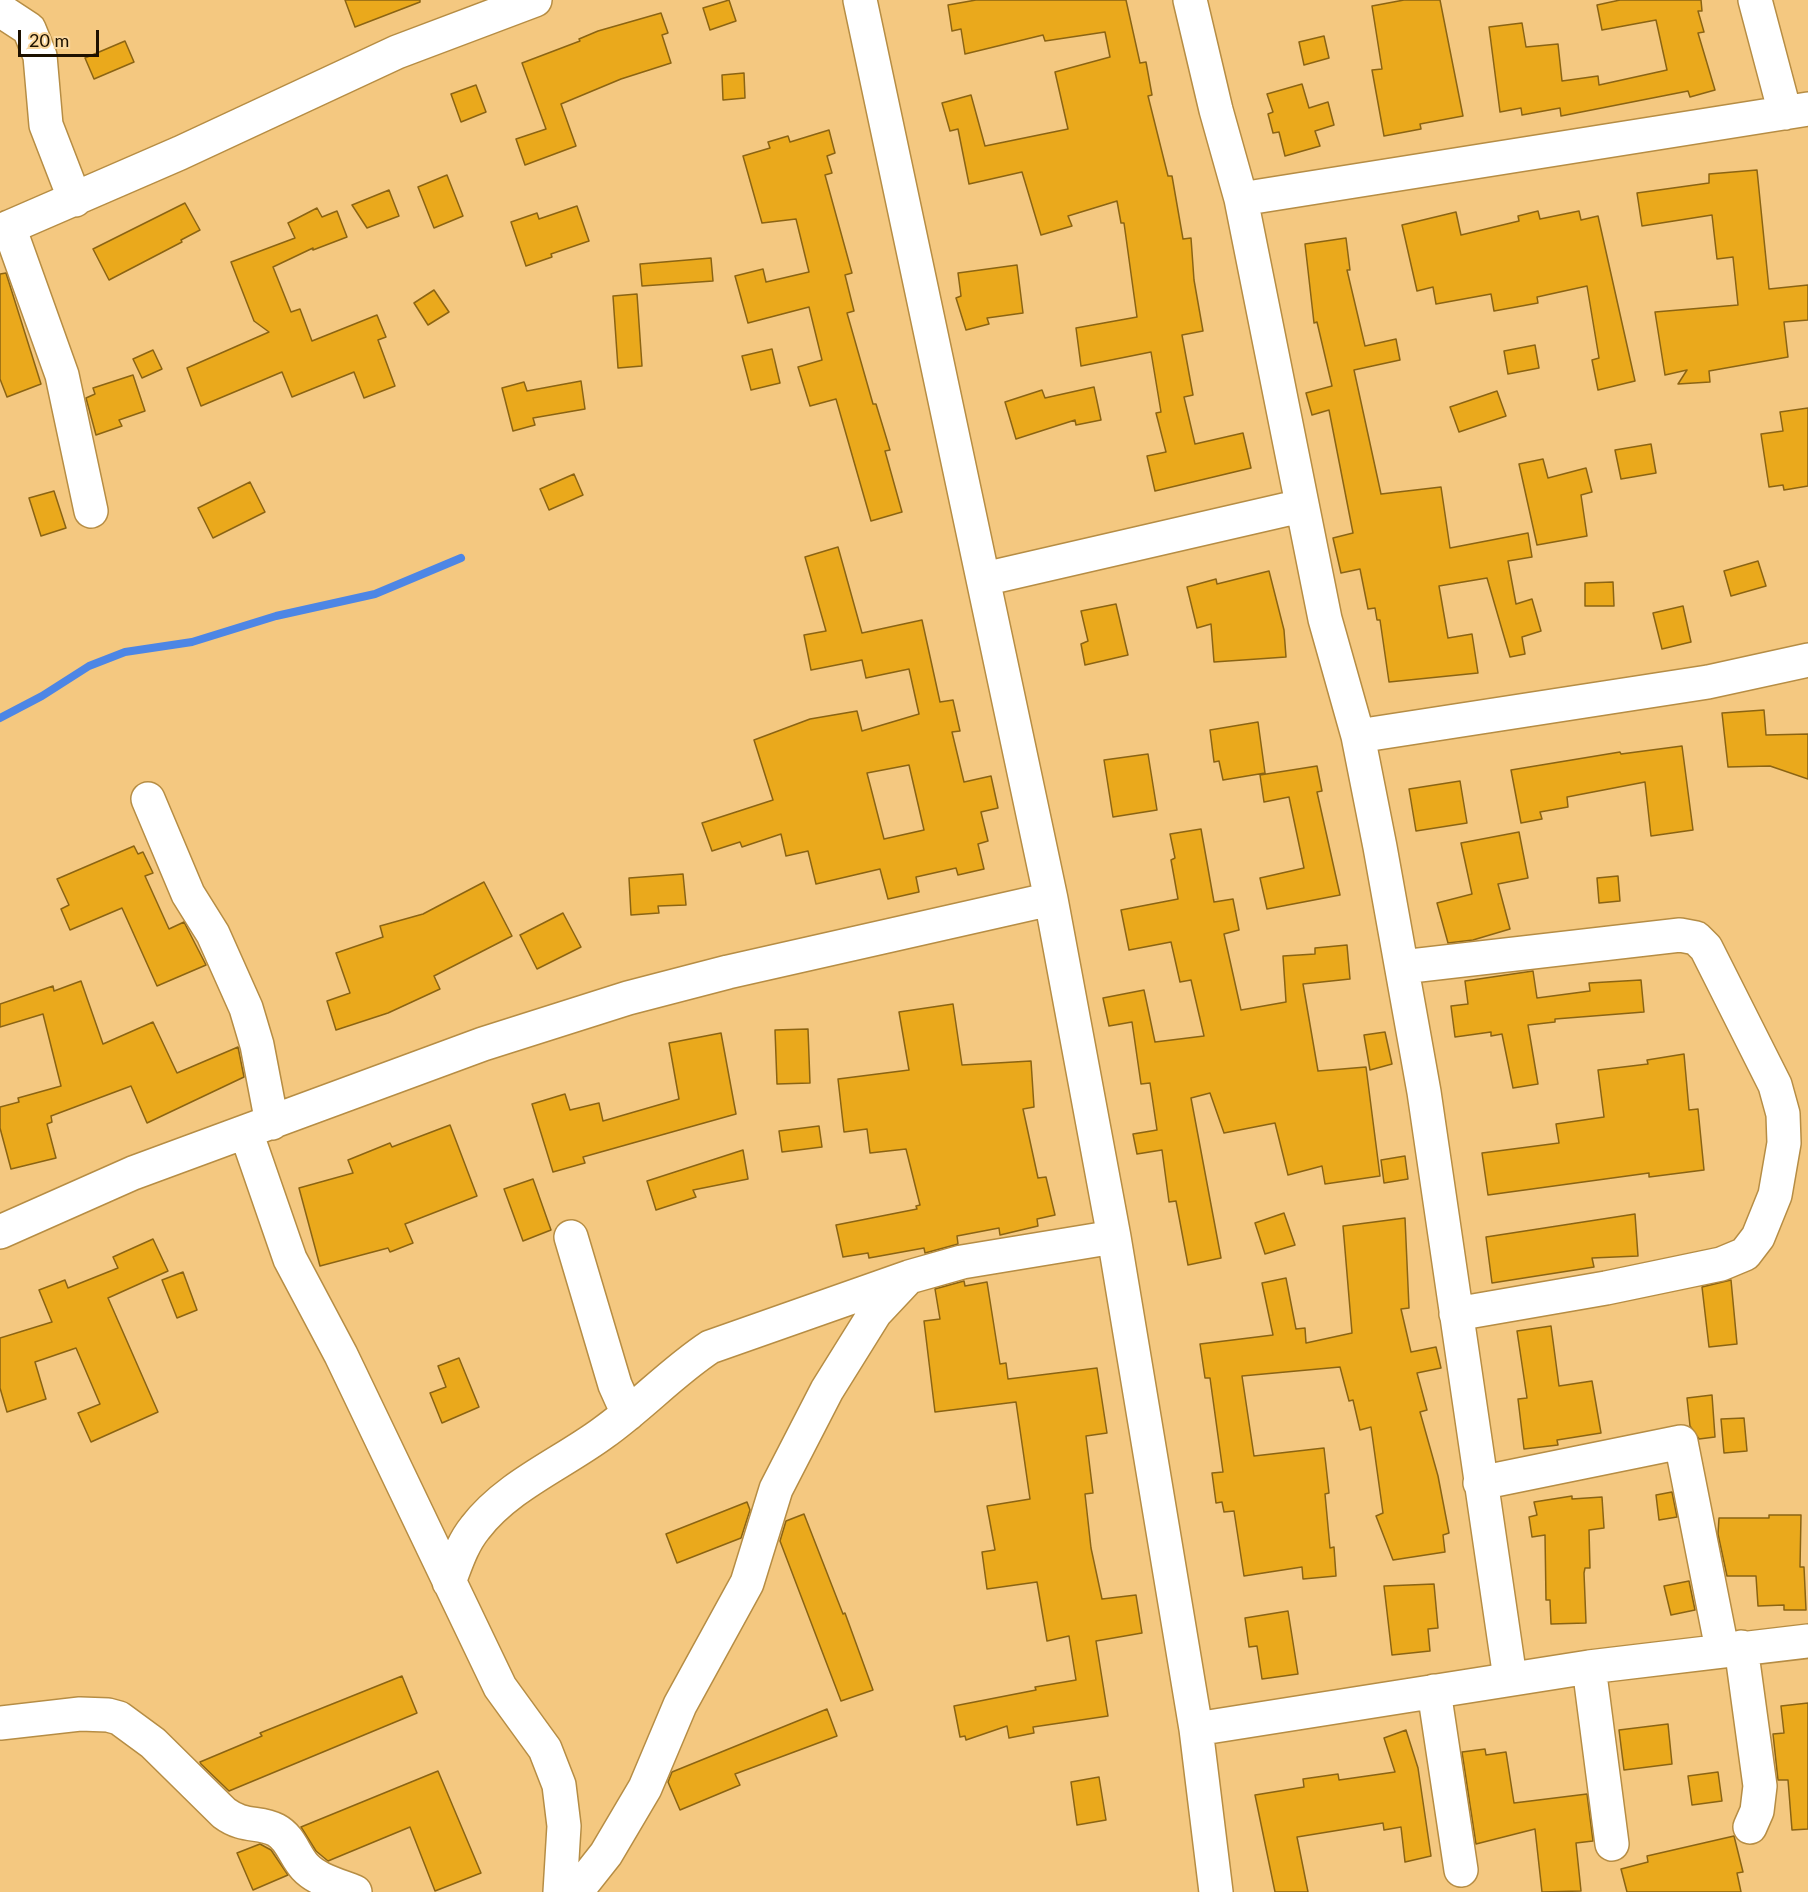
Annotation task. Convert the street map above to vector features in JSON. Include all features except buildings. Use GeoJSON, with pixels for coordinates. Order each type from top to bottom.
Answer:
{"type":"FeatureCollection","features":[{"type":"Feature","properties":{"kind":"street"},"geometry":{"type":"LineString","coordinates":[[91,511],[62,375],[5,229],[75,200],[397,52],[535,0]]}},
{"type":"Feature","properties":{"kind":"street"},"geometry":{"type":"LineString","coordinates":[[860,0],[1051,899],[1114,1237],[1196,1729],[1216,1892]]}},
{"type":"Feature","properties":{"kind":"street"},"geometry":{"type":"LineString","coordinates":[[1190,0],[1216,110],[1241,199],[1325,620],[1358,736],[1424,1092],[1510,1678]]}},
{"type":"Feature","properties":{"kind":"street"},"geometry":{"type":"LineString","coordinates":[[1241,199],[1796,111],[1755,0]]}},
{"type":"Feature","properties":{"kind":"street"},"geometry":{"type":"LineString","coordinates":[[0,10],[29,29],[40,57],[45,125],[75,200]]}},
{"type":"Feature","properties":{"kind":"street"},"geometry":{"type":"LineString","coordinates":[[984,579],[1301,506]]}},
{"type":"Feature","properties":{"kind":"street"},"geometry":{"type":"LineString","coordinates":[[1358,736],[1708,682],[1808,660]]}},
{"type":"Feature","properties":{"kind":"street"},"geometry":{"type":"LineString","coordinates":[[148,799],[188,894],[213,934],[246,1008],[257,1045],[259,1127],[290,1259],[341,1355],[500,1686],[545,1749],[559,1785],[564,1826],[561,1892]]}},
{"type":"Feature","properties":{"kind":"street"},"geometry":{"type":"LineString","coordinates":[[0,1232],[133,1173],[483,1044],[628,998],[728,972],[1051,899]]}},
{"type":"Feature","properties":{"kind":"street"},"geometry":{"type":"LineString","coordinates":[[1402,967],[1680,935],[1696,938],[1706,948],[1775,1085],[1783,1114],[1784,1143],[1775,1195],[1758,1237],[1745,1254],[1721,1264],[1606,1288],[1456,1314]]}},
{"type":"Feature","properties":{"kind":"street"},"geometry":{"type":"LineString","coordinates":[[571,1237],[615,1385],[628,1414]]}},
{"type":"Feature","properties":{"kind":"street"},"geometry":{"type":"LineString","coordinates":[[449,1582],[460,1552],[475,1528],[504,1501],[628,1414],[687,1363],[710,1347],[909,1276],[962,1262],[1114,1237]]}},
{"type":"Feature","properties":{"kind":"street"},"geometry":{"type":"LineString","coordinates":[[576,1892],[606,1854],[645,1788],[680,1705],[747,1583],[776,1489],[827,1390],[875,1313],[909,1276]]}},
{"type":"Feature","properties":{"kind":"street"},"geometry":{"type":"LineString","coordinates":[[1480,1483],[1681,1442],[1732,1648],[1760,1786],[1757,1811],[1750,1827]]}},
{"type":"Feature","properties":{"kind":"street"},"geometry":{"type":"LineString","coordinates":[[1196,1729],[1510,1678],[1732,1648],[1808,1641]]}},
{"type":"Feature","properties":{"kind":"street"},"geometry":{"type":"LineString","coordinates":[[1589,1667],[1612,1844]]}},
{"type":"Feature","properties":{"kind":"street"},"geometry":{"type":"LineString","coordinates":[[1434,1691],[1461,1870]]}},
{"type":"Feature","properties":{"kind":"street"},"geometry":{"type":"LineString","coordinates":[[0,1723],[80,1714],[108,1715],[119,1718],[153,1743],[236,1822],[275,1829],[286,1837],[302,1864],[311,1873],[355,1892]]}},
{"type":"Feature","properties":{"kind":"waterway"},"geometry":{"type":"LineString","coordinates":[[0,718],[42,696],[89,666],[125,652],[192,642],[276,616],[375,594],[461,558]]}}]}
